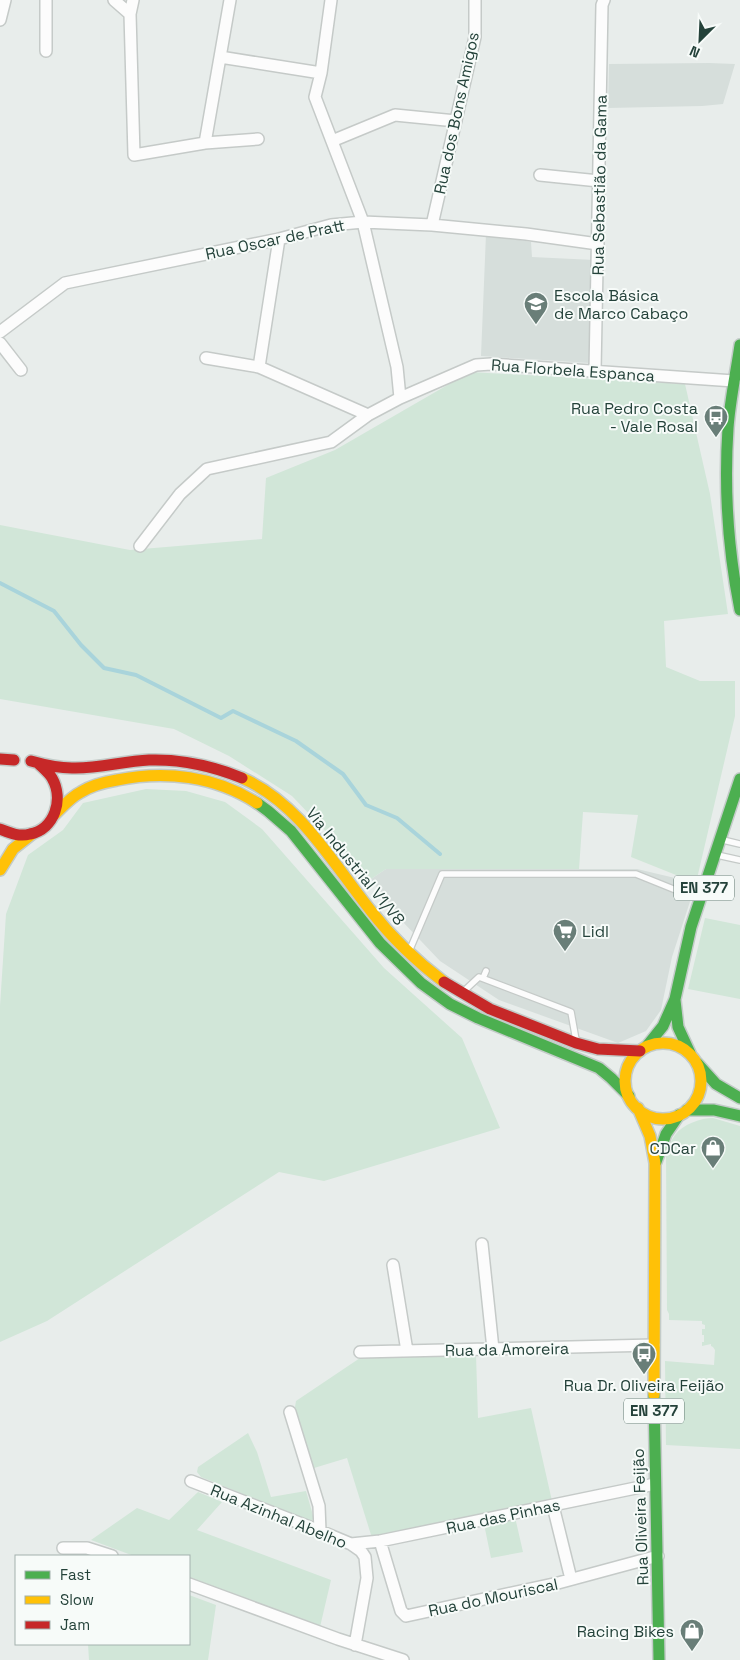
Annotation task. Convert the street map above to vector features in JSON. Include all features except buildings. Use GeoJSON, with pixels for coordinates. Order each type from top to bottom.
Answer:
{"type":"FeatureCollection","features":[{"type":"Feature","properties":{"kind":"main road"},"geometry":{"type":"LineString","coordinates":[[740,345],[728,427],[727,499],[732,567],[740,610]]}},
{"type":"Feature","properties":{"kind":"main road","name":"Via Industrial V1/V8"},"geometry":{"type":"LineString","coordinates":[[0,759],[31,761],[48,767],[72,770],[136,761],[174,761],[212,768],[247,781],[276,798],[297,817],[371,912],[406,952],[434,976],[461,994],[499,1014],[576,1042],[597,1048],[619,1051],[643,1048]]}},
{"type":"Feature","properties":{"kind":"main road"},"geometry":{"type":"LineString","coordinates":[[0,765],[14,760]]}},
{"type":"Feature","properties":{"kind":"main road"},"geometry":{"type":"LineString","coordinates":[[31,761],[48,770],[58,786],[59,796],[55,814]]}},
{"type":"Feature","properties":{"kind":"main road","name":"Via Industrial V1/V8"},"geometry":{"type":"LineString","coordinates":[[0,870],[10,851],[17,843],[46,827],[68,800],[86,788],[138,776],[190,778],[225,787],[270,812],[296,836],[383,947],[426,987],[458,1009],[494,1026],[592,1064],[615,1080],[629,1096]]}},
{"type":"Feature","properties":{"kind":"main road","name":"EN 377"},"geometry":{"type":"LineString","coordinates":[[675,999],[678,1027],[701,1075],[700,1088],[696,1101],[683,1113],[669,1118],[658,1118],[647,1115],[638,1108],[629,1096],[625,1080],[629,1064],[663,1026],[675,999],[688,939],[740,779]]}},
{"type":"Feature","properties":{"kind":"main road"},"geometry":{"type":"LineString","coordinates":[[2,831],[23,836],[32,834]]}},
{"type":"Feature","properties":{"kind":"main road"},"geometry":{"type":"LineString","coordinates":[[643,1048],[662,1042],[677,1045],[693,1058],[712,1082],[724,1091],[740,1098]]}},
{"type":"Feature","properties":{"kind":"main road","name":"Rua Oliveira Feijão"},"geometry":{"type":"LineString","coordinates":[[638,1108],[650,1136],[655,1162],[655,1484],[659,1660]]}},
{"type":"Feature","properties":{"kind":"main road"},"geometry":{"type":"LineString","coordinates":[[683,1113],[711,1108],[740,1116]]}},
{"type":"Feature","properties":{"kind":"main road","name":"Rua Oliveira Feijão"},"geometry":{"type":"LineString","coordinates":[[655,1162],[666,1134],[683,1113]]}},
{"type":"Feature","properties":{"kind":"street"},"geometry":{"type":"LineString","coordinates":[[0,20],[5,0]]}},
{"type":"Feature","properties":{"kind":"street"},"geometry":{"type":"LineString","coordinates":[[46,0],[46,51]]}},
{"type":"Feature","properties":{"kind":"street"},"geometry":{"type":"LineString","coordinates":[[114,0],[130,14]]}},
{"type":"Feature","properties":{"kind":"street"},"geometry":{"type":"LineString","coordinates":[[133,0],[130,14],[134,155],[206,143],[258,139]]}},
{"type":"Feature","properties":{"kind":"street"},"geometry":{"type":"LineString","coordinates":[[206,143],[230,0]]}},
{"type":"Feature","properties":{"kind":"street"},"geometry":{"type":"LineString","coordinates":[[331,0],[321,72],[315,97],[363,222],[396,367],[400,398]]}},
{"type":"Feature","properties":{"kind":"street","name":"Rua dos Bons Amigos"},"geometry":{"type":"LineString","coordinates":[[432,225],[475,36],[476,0]]}},
{"type":"Feature","properties":{"kind":"street","name":"Rua Sebastião da Gama"},"geometry":{"type":"LineString","coordinates":[[595,371],[602,5],[604,0]]}},
{"type":"Feature","properties":{"kind":"street"},"geometry":{"type":"LineString","coordinates":[[220,57],[321,72]]}},
{"type":"Feature","properties":{"kind":"street"},"geometry":{"type":"LineString","coordinates":[[332,141],[395,114],[456,121]]}},
{"type":"Feature","properties":{"kind":"street"},"geometry":{"type":"LineString","coordinates":[[540,175],[599,181]]}},
{"type":"Feature","properties":{"kind":"street","name":"Rua Oscar de Pratt"},"geometry":{"type":"LineString","coordinates":[[0,332],[65,283],[279,238],[331,225],[363,222],[432,225],[526,234],[598,244]]}},
{"type":"Feature","properties":{"kind":"street"},"geometry":{"type":"LineString","coordinates":[[259,367],[279,238]]}},
{"type":"Feature","properties":{"kind":"street"},"geometry":{"type":"LineString","coordinates":[[0,343],[21,370]]}},
{"type":"Feature","properties":{"kind":"street"},"geometry":{"type":"LineString","coordinates":[[206,358],[259,367],[368,415]]}},
{"type":"Feature","properties":{"kind":"street","name":"Rua Florbela Espanca"},"geometry":{"type":"LineString","coordinates":[[140,546],[180,494],[207,469],[331,442],[368,415],[400,398],[476,365],[492,364],[734,381]]}},
{"type":"Feature","properties":{"kind":"street"},"geometry":{"type":"LineString","coordinates":[[482,1244],[493,1349]]}},
{"type":"Feature","properties":{"kind":"street"},"geometry":{"type":"LineString","coordinates":[[393,1265],[407,1351]]}},
{"type":"Feature","properties":{"kind":"street","name":"Rua da Amoreira"},"geometry":{"type":"LineString","coordinates":[[360,1352],[654,1345]]}},
{"type":"Feature","properties":{"kind":"street"},"geometry":{"type":"LineString","coordinates":[[290,1412],[319,1506],[320,1531]]}},
{"type":"Feature","properties":{"kind":"street","name":"Rua Azinhal Abelho"},"geometry":{"type":"LineString","coordinates":[[191,1481],[320,1531],[351,1544],[361,1551],[365,1557],[368,1578],[355,1645]]}},
{"type":"Feature","properties":{"kind":"street","name":"Rua das Pinhas"},"geometry":{"type":"LineString","coordinates":[[351,1544],[380,1541],[655,1484]]}},
{"type":"Feature","properties":{"kind":"street"},"geometry":{"type":"LineString","coordinates":[[553,1506],[571,1579]]}},
{"type":"Feature","properties":{"kind":"street","name":"Rua do Mouriscal"},"geometry":{"type":"LineString","coordinates":[[380,1541],[401,1611],[406,1616],[571,1579],[658,1556]]}},
{"type":"Feature","properties":{"kind":"street"},"geometry":{"type":"LineString","coordinates":[[63,1548],[87,1548],[109,1555]]}},
{"type":"Feature","properties":{"kind":"street"},"geometry":{"type":"LineString","coordinates":[[190,1584],[355,1645],[403,1660]]}},
{"type":"Feature","properties":{"kind":"lane"},"geometry":{"type":"LineString","coordinates":[[720,840],[740,844]]}},
{"type":"Feature","properties":{"kind":"lane"},"geometry":{"type":"LineString","coordinates":[[715,854],[740,860]]}},
{"type":"Feature","properties":{"kind":"lane"},"geometry":{"type":"LineString","coordinates":[[406,952],[411,947],[442,874],[636,874],[700,900]]}},
{"type":"Feature","properties":{"kind":"lane"},"geometry":{"type":"LineString","coordinates":[[483,978],[486,971]]}},
{"type":"Feature","properties":{"kind":"lane"},"geometry":{"type":"LineString","coordinates":[[461,994],[479,977],[571,1012],[576,1042]]}},
{"type":"Feature","properties":{"kind":"shaded area"},"geometry":{"type":"Polygon","coordinates":[[[609,64],[735,64],[723,104],[608,108],[609,64]]]}},
{"type":"Feature","properties":{"kind":"shaded area","name":"Escola Básica de Marco Cabaço"},"geometry":{"type":"Polygon","coordinates":[[[486,234],[531,242],[532,257],[594,260],[589,363],[481,356],[486,234]]]}},
{"type":"Feature","properties":{"kind":"shaded area"},"geometry":{"type":"Polygon","coordinates":[[[386,869],[637,869],[696,883],[672,957],[661,1010],[646,1031],[618,1043],[499,1000],[440,961],[402,921],[371,879],[386,869]]]}},
{"type":"Feature","properties":{"kind":"green space"},"geometry":{"type":"Polygon","coordinates":[[[470,372],[685,384],[710,494],[728,614],[664,621],[666,667],[700,681],[735,681],[735,716],[696,883],[631,857],[638,815],[583,812],[579,869],[386,869],[371,879],[292,796],[229,756],[174,729],[0,699],[0,525],[130,550],[262,539],[266,478],[335,450],[470,372]]]}},
{"type":"Feature","properties":{"kind":"green space"},"geometry":{"type":"Polygon","coordinates":[[[146,789],[186,791],[225,802],[262,829],[384,968],[462,1038],[500,1128],[324,1181],[279,1172],[47,1321],[0,1342],[0,1006],[6,914],[28,855],[63,830],[83,803],[146,789]]]}},
{"type":"Feature","properties":{"kind":"green space"},"geometry":{"type":"Polygon","coordinates":[[[705,918],[740,925],[740,999],[688,989],[705,918]]]}},
{"type":"Feature","properties":{"kind":"green space"},"geometry":{"type":"Polygon","coordinates":[[[713,1118],[740,1126],[740,1449],[666,1445],[665,1361],[714,1365],[715,1350],[711,1344],[702,1346],[704,1335],[702,1335],[702,1329],[705,1329],[705,1325],[702,1324],[702,1321],[669,1320],[667,1310],[666,1153],[678,1131],[698,1120],[713,1118]]]}},
{"type":"Feature","properties":{"kind":"green space"},"geometry":{"type":"Polygon","coordinates":[[[476,1355],[478,1418],[531,1408],[552,1501],[372,1538],[347,1458],[314,1468],[295,1407],[296,1401],[360,1358],[476,1355]]]}},
{"type":"Feature","properties":{"kind":"green space"},"geometry":{"type":"Polygon","coordinates":[[[248,1433],[257,1452],[271,1497],[306,1491],[314,1519],[310,1521],[201,1477],[197,1472],[198,1467],[248,1433]]]}},
{"type":"Feature","properties":{"kind":"green space"},"geometry":{"type":"Polygon","coordinates":[[[198,1492],[222,1502],[197,1530],[331,1580],[320,1627],[190,1577],[190,1555],[131,1555],[91,1540],[137,1508],[169,1520],[198,1492]]]}},
{"type":"Feature","properties":{"kind":"green space"},"geometry":{"type":"Polygon","coordinates":[[[515,1517],[523,1552],[491,1558],[484,1524],[515,1517]]]}},
{"type":"Feature","properties":{"kind":"green space"},"geometry":{"type":"Polygon","coordinates":[[[190,1595],[216,1605],[208,1660],[89,1660],[88,1645],[190,1645],[190,1595]]]}},
{"type":"Feature","properties":{"kind":"waterway"},"geometry":{"type":"LineString","coordinates":[[0,583],[54,611],[81,645],[104,668],[136,675],[221,718],[233,711],[296,741],[343,774],[366,805],[397,818],[440,854]]}},
{"type":"Feature","properties":{"kind":"traffic: fast"},"geometry":{"type":"LineString","coordinates":[[740,345],[729,418],[726,474],[732,565],[740,610]]}},
{"type":"Feature","properties":{"kind":"traffic: fast"},"geometry":{"type":"LineString","coordinates":[[647,1046],[663,1026],[675,999],[691,927],[740,779]]}},
{"type":"Feature","properties":{"kind":"traffic: fast"},"geometry":{"type":"LineString","coordinates":[[257,803],[291,831],[380,943],[421,983],[450,1004],[478,1018],[599,1068],[629,1096]]}},
{"type":"Feature","properties":{"kind":"traffic: fast"},"geometry":{"type":"LineString","coordinates":[[675,1000],[678,1027],[690,1053]]}},
{"type":"Feature","properties":{"kind":"traffic: fast"},"geometry":{"type":"LineString","coordinates":[[697,1063],[716,1084],[740,1098]]}},
{"type":"Feature","properties":{"kind":"traffic: fast"},"geometry":{"type":"LineString","coordinates":[[687,1110],[714,1110],[740,1116]]}},
{"type":"Feature","properties":{"kind":"traffic: fast"},"geometry":{"type":"LineString","coordinates":[[656,1162],[666,1134],[679,1115]]}},
{"type":"Feature","properties":{"kind":"traffic: fast"},"geometry":{"type":"LineString","coordinates":[[654,1395],[659,1660]]}},
{"type":"Feature","properties":{"kind":"traffic: slow"},"geometry":{"type":"LineString","coordinates":[[55,814],[74,796],[94,786],[117,780],[153,776],[171,776],[207,781],[241,794],[257,803]]}},
{"type":"Feature","properties":{"kind":"traffic: slow"},"geometry":{"type":"LineString","coordinates":[[242,778],[263,789],[298,819],[314,836],[387,931],[444,982]]}},
{"type":"Feature","properties":{"kind":"traffic: slow"},"geometry":{"type":"LineString","coordinates":[[0,870],[13,849],[32,834]]}},
{"type":"Feature","properties":{"kind":"traffic: slow"},"geometry":{"type":"LineString","coordinates":[[663,1043],[677,1046],[690,1054],[698,1067],[701,1081],[698,1095],[690,1108],[677,1116],[663,1119],[649,1116],[636,1108],[628,1095],[625,1081],[628,1067],[636,1054],[649,1046],[663,1043]]}},
{"type":"Feature","properties":{"kind":"traffic: slow"},"geometry":{"type":"LineString","coordinates":[[638,1108],[650,1136],[655,1163],[654,1395]]}},
{"type":"Feature","properties":{"kind":"traffic: jam"},"geometry":{"type":"LineString","coordinates":[[0,759],[14,760]]}},
{"type":"Feature","properties":{"kind":"traffic: jam"},"geometry":{"type":"LineString","coordinates":[[31,761],[57,767],[82,768],[161,760],[185,762],[208,767],[242,778]]}},
{"type":"Feature","properties":{"kind":"traffic: jam"},"geometry":{"type":"LineString","coordinates":[[0,829],[26,835],[39,831],[51,820],[57,804],[56,786],[51,776],[39,764]]}},
{"type":"Feature","properties":{"kind":"traffic: jam"},"geometry":{"type":"LineString","coordinates":[[444,982],[490,1009],[576,1043],[598,1049],[640,1051]]}},
{"type":"Feature","properties":{"kind":"place","name":"Escola Básica de Marco Cabaço"},"geometry":{"type":"Point","coordinates":[536,325]}},
{"type":"Feature","properties":{"kind":"place","name":"Rua Pedro Costa - Vale Rosal"},"geometry":{"type":"Point","coordinates":[716,438]}},
{"type":"Feature","properties":{"kind":"place","name":"Lidl"},"geometry":{"type":"Point","coordinates":[565,952]}},
{"type":"Feature","properties":{"kind":"place","name":"CDCar"},"geometry":{"type":"Point","coordinates":[713,1169]}},
{"type":"Feature","properties":{"kind":"place","name":"Rua Dr. Oliveira Feijão"},"geometry":{"type":"Point","coordinates":[644,1375]}},
{"type":"Feature","properties":{"kind":"place","name":"Racing Bikes"},"geometry":{"type":"Point","coordinates":[692,1652]}}]}
